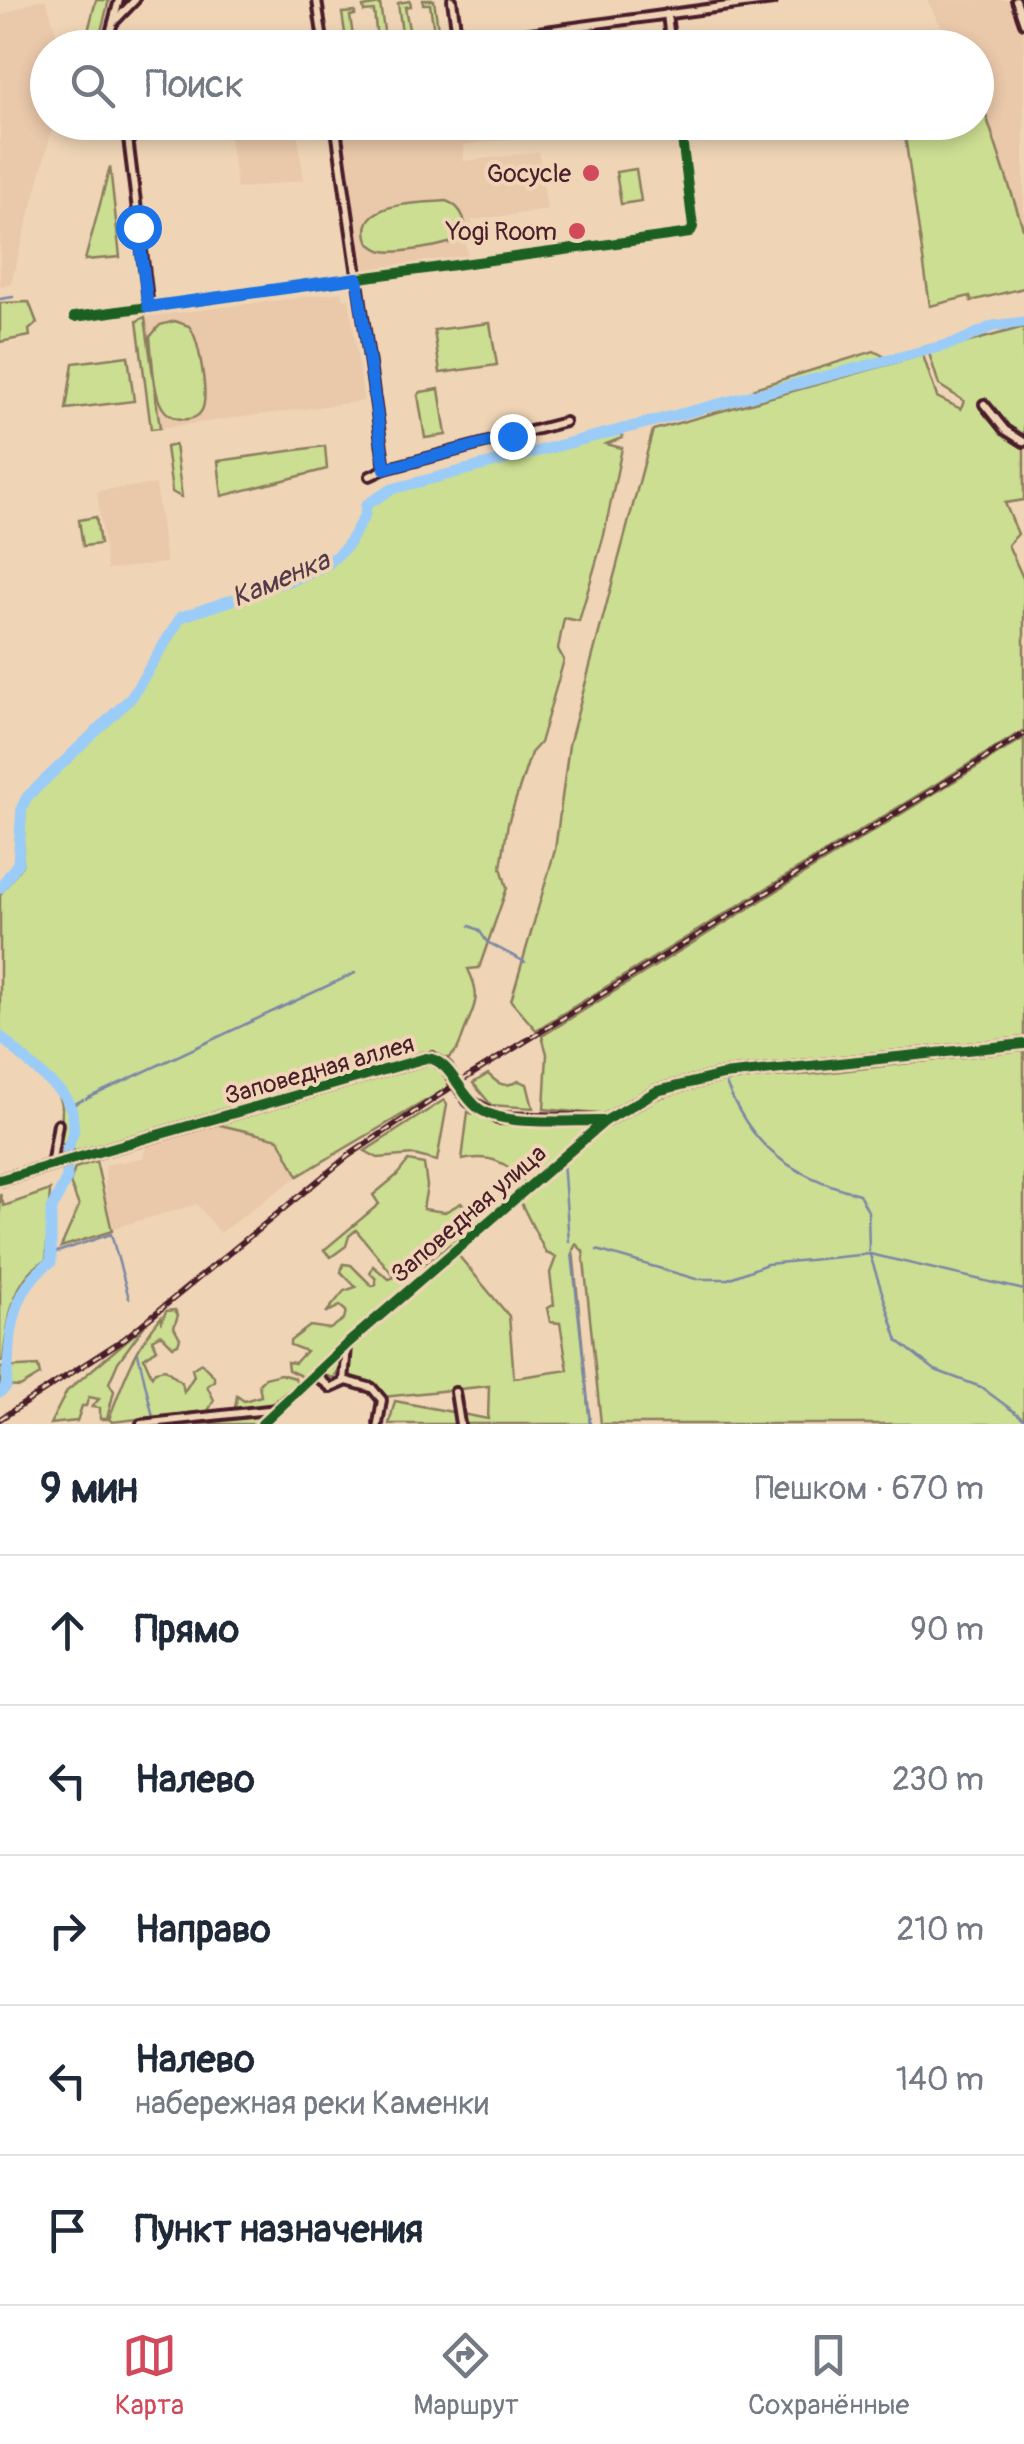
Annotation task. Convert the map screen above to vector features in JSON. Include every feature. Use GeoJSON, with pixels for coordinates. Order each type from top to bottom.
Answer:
{"type":"FeatureCollection","features":[{"type":"Feature","properties":{"kind":"street"},"geometry":{"type":"LineString","coordinates":[[110,30],[119,0]]}},
{"type":"Feature","properties":{"kind":"street"},"geometry":{"type":"LineString","coordinates":[[112,24],[135,0]]}},
{"type":"Feature","properties":{"kind":"street"},"geometry":{"type":"LineString","coordinates":[[317,0],[321,30]]}},
{"type":"Feature","properties":{"kind":"street"},"geometry":{"type":"LineString","coordinates":[[452,0],[456,30]]}},
{"type":"Feature","properties":{"kind":"street"},"geometry":{"type":"LineString","coordinates":[[548,30],[773,0]]}},
{"type":"Feature","properties":{"kind":"street"},"geometry":{"type":"LineString","coordinates":[[1016,0],[1024,23]]}},
{"type":"Feature","properties":{"kind":"street"},"geometry":{"type":"LineString","coordinates":[[667,14],[669,30]]}},
{"type":"Feature","properties":{"kind":"street"},"geometry":{"type":"LineString","coordinates":[[128,140],[148,307]]}},
{"type":"Feature","properties":{"kind":"street"},"geometry":{"type":"LineString","coordinates":[[338,140],[385,469]]}},
{"type":"Feature","properties":{"kind":"street"},"geometry":{"type":"LineString","coordinates":[[74,317],[690,234],[694,228],[682,140]]}},
{"type":"Feature","properties":{"kind":"street"},"geometry":{"type":"LineString","coordinates":[[984,404],[1005,430],[1024,442]]}},
{"type":"Feature","properties":{"kind":"street"},"geometry":{"type":"LineString","coordinates":[[370,476],[564,422]]}},
{"type":"Feature","properties":{"kind":"street","name":"Заповедная улица"},"geometry":{"type":"LineString","coordinates":[[262,1424],[348,1344],[605,1121],[657,1091],[723,1075],[1024,1044]]}},
{"type":"Feature","properties":{"kind":"street","name":"Заповедная аллея"},"geometry":{"type":"LineString","coordinates":[[55,1166],[432,1058],[444,1066],[469,1101],[498,1118],[605,1121]]}},
{"type":"Feature","properties":{"kind":"street"},"geometry":{"type":"LineString","coordinates":[[0,1180],[55,1166],[58,1124]]}},
{"type":"Feature","properties":{"kind":"street"},"geometry":{"type":"LineString","coordinates":[[344,1381],[348,1344]]}},
{"type":"Feature","properties":{"kind":"street"},"geometry":{"type":"LineString","coordinates":[[314,1375],[332,1388],[344,1381],[372,1388],[382,1400],[378,1424]]}},
{"type":"Feature","properties":{"kind":"street"},"geometry":{"type":"LineString","coordinates":[[455,1392],[460,1424]]}},
{"type":"Feature","properties":{"kind":"street"},"geometry":{"type":"LineString","coordinates":[[141,1424],[278,1409]]}},
{"type":"Feature","properties":{"kind":"shaded area"},"geometry":{"type":"Polygon","coordinates":[[[46,0],[56,30],[30,30],[30,140],[49,140],[11,284],[0,286],[0,16],[46,0]]]}},
{"type":"Feature","properties":{"kind":"shaded area"},"geometry":{"type":"Polygon","coordinates":[[[927,0],[1011,0],[1024,30],[1024,231],[994,140],[994,30],[943,30],[927,0]]]}},
{"type":"Feature","properties":{"kind":"shaded area"},"geometry":{"type":"Polygon","coordinates":[[[230,140],[298,140],[304,180],[237,189],[230,140]]]}},
{"type":"Feature","properties":{"kind":"shaded area"},"geometry":{"type":"Polygon","coordinates":[[[345,140],[499,140],[463,145],[464,161],[539,152],[547,210],[472,220],[474,238],[465,239],[468,257],[364,271],[345,140]]]}},
{"type":"Feature","properties":{"kind":"shaded area"},"geometry":{"type":"Polygon","coordinates":[[[342,292],[343,299],[349,298],[364,401],[160,428],[145,317],[342,292]]]}},
{"type":"Feature","properties":{"kind":"shaded area"},"geometry":{"type":"Polygon","coordinates":[[[156,484],[166,563],[107,570],[97,491],[156,484]]]}},
{"type":"Feature","properties":{"kind":"shaded area"},"geometry":{"type":"Polygon","coordinates":[[[216,1124],[279,1139],[298,1176],[220,1233],[197,1204],[114,1228],[106,1200],[105,1165],[143,1158],[147,1143],[216,1124]]]}},
{"type":"Feature","properties":{"kind":"green space"},"geometry":{"type":"Polygon","coordinates":[[[96,0],[109,0],[101,30],[88,30],[96,0]]]}},
{"type":"Feature","properties":{"kind":"green space"},"geometry":{"type":"Polygon","coordinates":[[[423,0],[434,0],[438,30],[434,30],[430,4],[423,4],[423,0]]]}},
{"type":"Feature","properties":{"kind":"green space"},"geometry":{"type":"Polygon","coordinates":[[[410,1],[411,6],[405,7],[409,30],[402,30],[398,3],[410,1]]]}},
{"type":"Feature","properties":{"kind":"green space"},"geometry":{"type":"Polygon","coordinates":[[[380,4],[384,30],[376,30],[374,11],[364,12],[363,7],[380,4]]]}},
{"type":"Feature","properties":{"kind":"green space"},"geometry":{"type":"Polygon","coordinates":[[[355,12],[350,16],[352,30],[344,30],[342,13],[355,12]]]}},
{"type":"Feature","properties":{"kind":"green space"},"geometry":{"type":"Polygon","coordinates":[[[906,140],[994,140],[1024,231],[1024,288],[930,306],[906,140]]]}},
{"type":"Feature","properties":{"kind":"green space"},"geometry":{"type":"Polygon","coordinates":[[[110,167],[120,257],[85,260],[110,167]]]}},
{"type":"Feature","properties":{"kind":"green space"},"geometry":{"type":"Polygon","coordinates":[[[636,169],[641,201],[621,204],[616,172],[636,169]]]}},
{"type":"Feature","properties":{"kind":"green space"},"geometry":{"type":"Polygon","coordinates":[[[446,201],[456,207],[465,223],[462,234],[452,242],[399,251],[382,251],[369,243],[366,229],[379,212],[405,204],[446,201]]]}},
{"type":"Feature","properties":{"kind":"green space"},"geometry":{"type":"Polygon","coordinates":[[[29,302],[37,323],[29,330],[30,336],[0,342],[0,303],[29,302]]]}},
{"type":"Feature","properties":{"kind":"green space"},"geometry":{"type":"Polygon","coordinates":[[[145,317],[160,428],[151,429],[137,321],[145,317]]]}},
{"type":"Feature","properties":{"kind":"green space"},"geometry":{"type":"Polygon","coordinates":[[[175,321],[189,326],[193,332],[204,380],[202,410],[187,419],[173,417],[164,409],[153,373],[150,337],[160,325],[175,321]]]}},
{"type":"Feature","properties":{"kind":"green space"},"geometry":{"type":"Polygon","coordinates":[[[490,323],[497,365],[440,373],[434,330],[490,323]]]}},
{"type":"Feature","properties":{"kind":"green space"},"geometry":{"type":"Polygon","coordinates":[[[1024,327],[1024,500],[1005,503],[1018,534],[1008,545],[1024,580],[1024,730],[536,1030],[511,1001],[555,850],[569,745],[653,430],[923,355],[937,397],[961,409],[964,401],[939,385],[929,353],[1024,327]]]}},
{"type":"Feature","properties":{"kind":"green space"},"geometry":{"type":"Polygon","coordinates":[[[874,351],[889,359],[749,397],[754,388],[874,351]]]}},
{"type":"Feature","properties":{"kind":"green space"},"geometry":{"type":"Polygon","coordinates":[[[128,356],[134,401],[66,409],[73,363],[128,356]]]}},
{"type":"Feature","properties":{"kind":"green space"},"geometry":{"type":"Polygon","coordinates":[[[439,389],[446,435],[425,438],[418,395],[439,389]]]}},
{"type":"Feature","properties":{"kind":"green space"},"geometry":{"type":"Polygon","coordinates":[[[622,429],[622,438],[606,444],[622,448],[604,535],[579,621],[564,618],[558,649],[564,660],[540,743],[531,753],[508,823],[501,867],[507,888],[479,968],[468,969],[475,1001],[456,1050],[447,1059],[428,1054],[79,1153],[61,1143],[62,1107],[57,1092],[0,1039],[0,895],[22,865],[26,801],[133,701],[180,620],[332,566],[365,515],[366,505],[392,489],[622,429]]]}},
{"type":"Feature","properties":{"kind":"green space"},"geometry":{"type":"Polygon","coordinates":[[[175,445],[182,497],[172,492],[166,447],[175,445]]]}},
{"type":"Feature","properties":{"kind":"green space"},"geometry":{"type":"Polygon","coordinates":[[[325,446],[327,469],[222,496],[218,461],[325,446]]]}},
{"type":"Feature","properties":{"kind":"green space"},"geometry":{"type":"Polygon","coordinates":[[[96,517],[100,544],[83,546],[79,520],[96,517]]]}},
{"type":"Feature","properties":{"kind":"green space"},"geometry":{"type":"Polygon","coordinates":[[[1024,738],[1024,1039],[722,1069],[640,1094],[606,1115],[544,1109],[547,1054],[542,1036],[1024,738]]]}},
{"type":"Feature","properties":{"kind":"green space"},"geometry":{"type":"Polygon","coordinates":[[[1024,1050],[1024,1424],[601,1424],[583,1251],[576,1244],[573,1250],[590,1424],[389,1424],[395,1401],[488,1419],[489,1386],[383,1397],[348,1378],[349,1355],[334,1378],[323,1375],[345,1349],[350,1352],[362,1335],[458,1255],[509,1316],[514,1378],[568,1370],[560,1323],[550,1322],[547,1308],[554,1305],[550,1273],[556,1257],[546,1253],[520,1201],[606,1126],[644,1103],[724,1080],[1024,1050]]]}},
{"type":"Feature","properties":{"kind":"green space"},"geometry":{"type":"Polygon","coordinates":[[[426,1062],[441,1070],[449,1087],[298,1176],[279,1139],[216,1124],[426,1062]]]}},
{"type":"Feature","properties":{"kind":"green space"},"geometry":{"type":"Polygon","coordinates":[[[488,1074],[502,1084],[527,1084],[533,1108],[491,1105],[473,1083],[488,1074]]]}},
{"type":"Feature","properties":{"kind":"green space"},"geometry":{"type":"Polygon","coordinates":[[[444,1100],[447,1105],[437,1161],[414,1155],[378,1158],[365,1151],[444,1100]]]}},
{"type":"Feature","properties":{"kind":"green space"},"geometry":{"type":"Polygon","coordinates":[[[468,1112],[497,1122],[583,1125],[587,1131],[526,1185],[498,1162],[481,1158],[462,1160],[468,1112]]]}},
{"type":"Feature","properties":{"kind":"green space"},"geometry":{"type":"Polygon","coordinates":[[[96,1161],[112,1231],[61,1247],[79,1206],[70,1183],[75,1168],[96,1161]]]}},
{"type":"Feature","properties":{"kind":"green space"},"geometry":{"type":"Polygon","coordinates":[[[408,1161],[424,1164],[427,1186],[423,1209],[445,1212],[461,1203],[483,1220],[407,1276],[409,1285],[303,1377],[288,1370],[287,1362],[295,1363],[306,1351],[290,1345],[290,1341],[310,1326],[330,1329],[344,1319],[346,1311],[340,1306],[326,1313],[344,1291],[356,1287],[341,1272],[343,1264],[351,1265],[372,1286],[376,1285],[370,1273],[373,1266],[389,1279],[395,1277],[356,1230],[346,1246],[331,1257],[324,1250],[379,1204],[373,1195],[408,1161]]]}},
{"type":"Feature","properties":{"kind":"green space"},"geometry":{"type":"Polygon","coordinates":[[[50,1190],[46,1260],[34,1268],[18,1290],[0,1361],[0,1194],[4,1206],[50,1190]]]}},
{"type":"Feature","properties":{"kind":"green space"},"geometry":{"type":"Polygon","coordinates":[[[175,1310],[178,1344],[173,1346],[161,1334],[152,1339],[157,1349],[144,1358],[152,1376],[165,1369],[182,1383],[184,1392],[194,1376],[192,1369],[201,1363],[214,1376],[207,1386],[214,1400],[208,1411],[112,1422],[109,1419],[137,1353],[166,1311],[175,1310]]]}},
{"type":"Feature","properties":{"kind":"green space"},"geometry":{"type":"Polygon","coordinates":[[[145,1325],[118,1362],[109,1383],[114,1391],[107,1419],[100,1419],[100,1408],[92,1407],[99,1399],[89,1397],[77,1421],[50,1424],[67,1391],[145,1325]]]}},
{"type":"Feature","properties":{"kind":"green space"},"geometry":{"type":"Polygon","coordinates":[[[38,1366],[40,1375],[20,1387],[5,1386],[0,1390],[0,1368],[38,1366]]]}},
{"type":"Feature","properties":{"kind":"green space"},"geometry":{"type":"Polygon","coordinates":[[[280,1374],[295,1378],[297,1383],[270,1405],[269,1424],[141,1424],[229,1415],[237,1396],[244,1401],[261,1396],[259,1384],[280,1374]]]}},
{"type":"Feature","properties":{"kind":"waterway"},"geometry":{"type":"LineString","coordinates":[[0,299],[13,297]]}},
{"type":"Feature","properties":{"kind":"waterway","name":"Каменка"},"geometry":{"type":"LineString","coordinates":[[0,888],[18,863],[22,807],[27,797],[131,698],[181,617],[306,575],[329,563],[347,546],[365,515],[366,505],[392,489],[958,342],[993,326],[1024,322]]}},
{"type":"Feature","properties":{"kind":"waterway"},"geometry":{"type":"LineString","coordinates":[[470,926],[479,930],[487,942],[525,962]]}},
{"type":"Feature","properties":{"kind":"waterway"},"geometry":{"type":"LineString","coordinates":[[86,1099],[355,973]]}},
{"type":"Feature","properties":{"kind":"waterway","name":"Каменка"},"geometry":{"type":"LineString","coordinates":[[0,1036],[65,1096],[74,1130],[66,1154],[67,1178],[51,1210],[51,1262],[37,1274],[19,1302],[6,1387],[0,1392]]}},
{"type":"Feature","properties":{"kind":"waterway"},"geometry":{"type":"LineString","coordinates":[[723,1076],[746,1122],[774,1154],[812,1178],[859,1194],[868,1211],[869,1251]]}},
{"type":"Feature","properties":{"kind":"waterway"},"geometry":{"type":"LineString","coordinates":[[70,1106],[83,1100]]}},
{"type":"Feature","properties":{"kind":"waterway"},"geometry":{"type":"LineString","coordinates":[[563,1161],[569,1242]]}},
{"type":"Feature","properties":{"kind":"waterway"},"geometry":{"type":"LineString","coordinates":[[51,1254],[111,1234],[129,1298]]}},
{"type":"Feature","properties":{"kind":"waterway"},"geometry":{"type":"LineString","coordinates":[[597,1250],[696,1279],[728,1279],[767,1264],[870,1254],[1024,1290]]}},
{"type":"Feature","properties":{"kind":"waterway"},"geometry":{"type":"LineString","coordinates":[[572,1253],[590,1424]]}},
{"type":"Feature","properties":{"kind":"waterway"},"geometry":{"type":"LineString","coordinates":[[870,1255],[898,1341],[935,1370],[981,1387],[1024,1419]]}},
{"type":"Feature","properties":{"kind":"waterway"},"geometry":{"type":"LineString","coordinates":[[138,1353],[153,1417]]}},
{"type":"Feature","properties":{"kind":"waterway"},"geometry":{"type":"LineString","coordinates":[[176,1424],[234,1417]]}},
{"type":"Feature","properties":{"kind":"railway"},"geometry":{"type":"LineString","coordinates":[[0,1419],[124,1339],[348,1156],[456,1084],[1024,734]]}},
{"type":"Feature","properties":{"kind":"cycle path"},"geometry":{"type":"LineString","coordinates":[[74,317],[690,233],[693,227],[682,140]]}},
{"type":"Feature","properties":{"kind":"cycle path"},"geometry":{"type":"LineString","coordinates":[[262,1424],[347,1344],[605,1121],[657,1091],[723,1075],[1024,1044]]}},
{"type":"Feature","properties":{"kind":"cycle path"},"geometry":{"type":"LineString","coordinates":[[0,1180],[426,1058],[442,1065],[474,1104],[493,1115],[524,1121],[605,1121]]}},
{"type":"Feature","properties":{"kind":"place","name":"Gocycle"},"geometry":{"type":"Point","coordinates":[591,173]}},
{"type":"Feature","properties":{"kind":"place","name":"Yogi Room"},"geometry":{"type":"Point","coordinates":[577,231]}},
{"type":"Feature","properties":{"kind":"route"},"geometry":{"type":"LineString","coordinates":[[138,227],[148,307],[357,278],[385,469],[512,436]]}}]}
